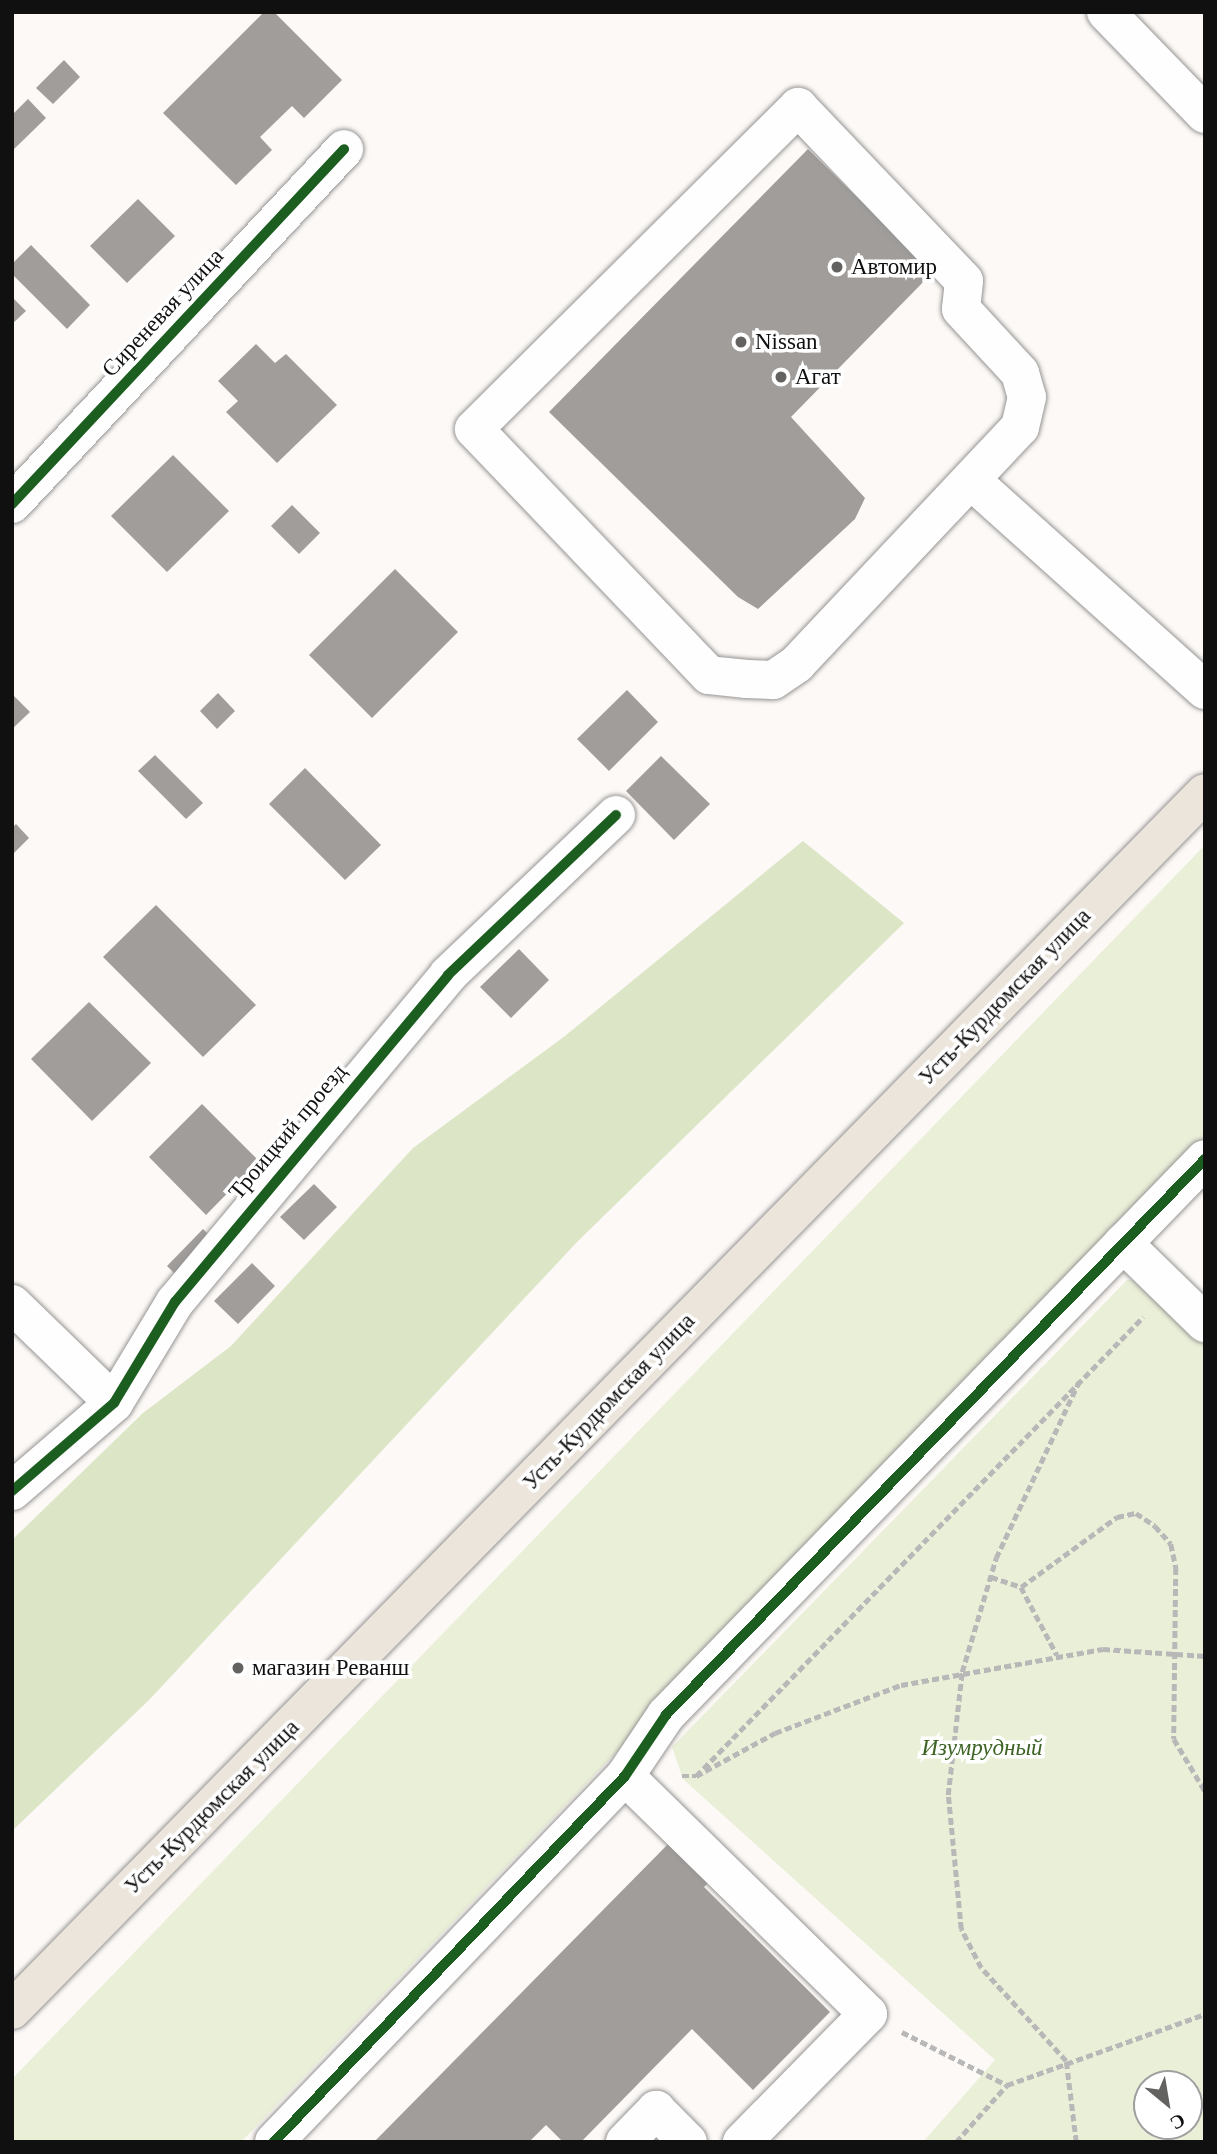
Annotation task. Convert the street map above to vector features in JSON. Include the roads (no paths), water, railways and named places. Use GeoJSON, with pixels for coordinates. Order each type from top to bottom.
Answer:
{"type":"FeatureCollection","features":[{"type":"Feature","properties":{"kind":"main road","name":"Усть-Курдюмская улица"},"geometry":{"type":"LineString","coordinates":[[14,2005],[1205,793]]}},
{"type":"Feature","properties":{"kind":"street"},"geometry":{"type":"LineString","coordinates":[[1106,12],[1205,114]]}},
{"type":"Feature","properties":{"kind":"street"},"geometry":{"type":"LineString","coordinates":[[798,107],[964,281],[961,309],[1020,373],[1027,397],[1020,427],[972,481],[797,664],[773,680],[747,680],[709,675],[474,429],[798,107]]}},
{"type":"Feature","properties":{"kind":"street","name":"Сиреневая улица"},"geometry":{"type":"LineString","coordinates":[[12,504],[344,149]]}},
{"type":"Feature","properties":{"kind":"street"},"geometry":{"type":"LineString","coordinates":[[972,481],[1205,690]]}},
{"type":"Feature","properties":{"kind":"street","name":"Троицкий проезд"},"geometry":{"type":"LineString","coordinates":[[12,1491],[114,1403],[175,1302],[448,975],[616,815]]}},
{"type":"Feature","properties":{"kind":"street"},"geometry":{"type":"LineString","coordinates":[[274,2142],[625,1776],[666,1715],[1205,1160]]}},
{"type":"Feature","properties":{"kind":"street"},"geometry":{"type":"LineString","coordinates":[[1124,1243],[1205,1322]]}},
{"type":"Feature","properties":{"kind":"street"},"geometry":{"type":"LineString","coordinates":[[12,1304],[114,1403]]}},
{"type":"Feature","properties":{"kind":"street"},"geometry":{"type":"LineString","coordinates":[[625,1776],[868,2014],[742,2142]]}},
{"type":"Feature","properties":{"kind":"street"},"geometry":{"type":"LineString","coordinates":[[625,2142],[656,2110],[688,2142]]}},
{"type":"Feature","properties":{"kind":"place","name":"Автомир"},"geometry":{"type":"Point","coordinates":[837,267]}},
{"type":"Feature","properties":{"kind":"place","name":"Nissan"},"geometry":{"type":"Point","coordinates":[741,342]}},
{"type":"Feature","properties":{"kind":"place","name":"Агат"},"geometry":{"type":"Point","coordinates":[781,377]}},
{"type":"Feature","properties":{"kind":"place","name":"магазин Реванш"},"geometry":{"type":"Point","coordinates":[238,1668]}},
{"type":"Feature","properties":{"kind":"park label","name":"Изумрудный"},"geometry":{"type":"Point","coordinates":[982,1748]}}]}
